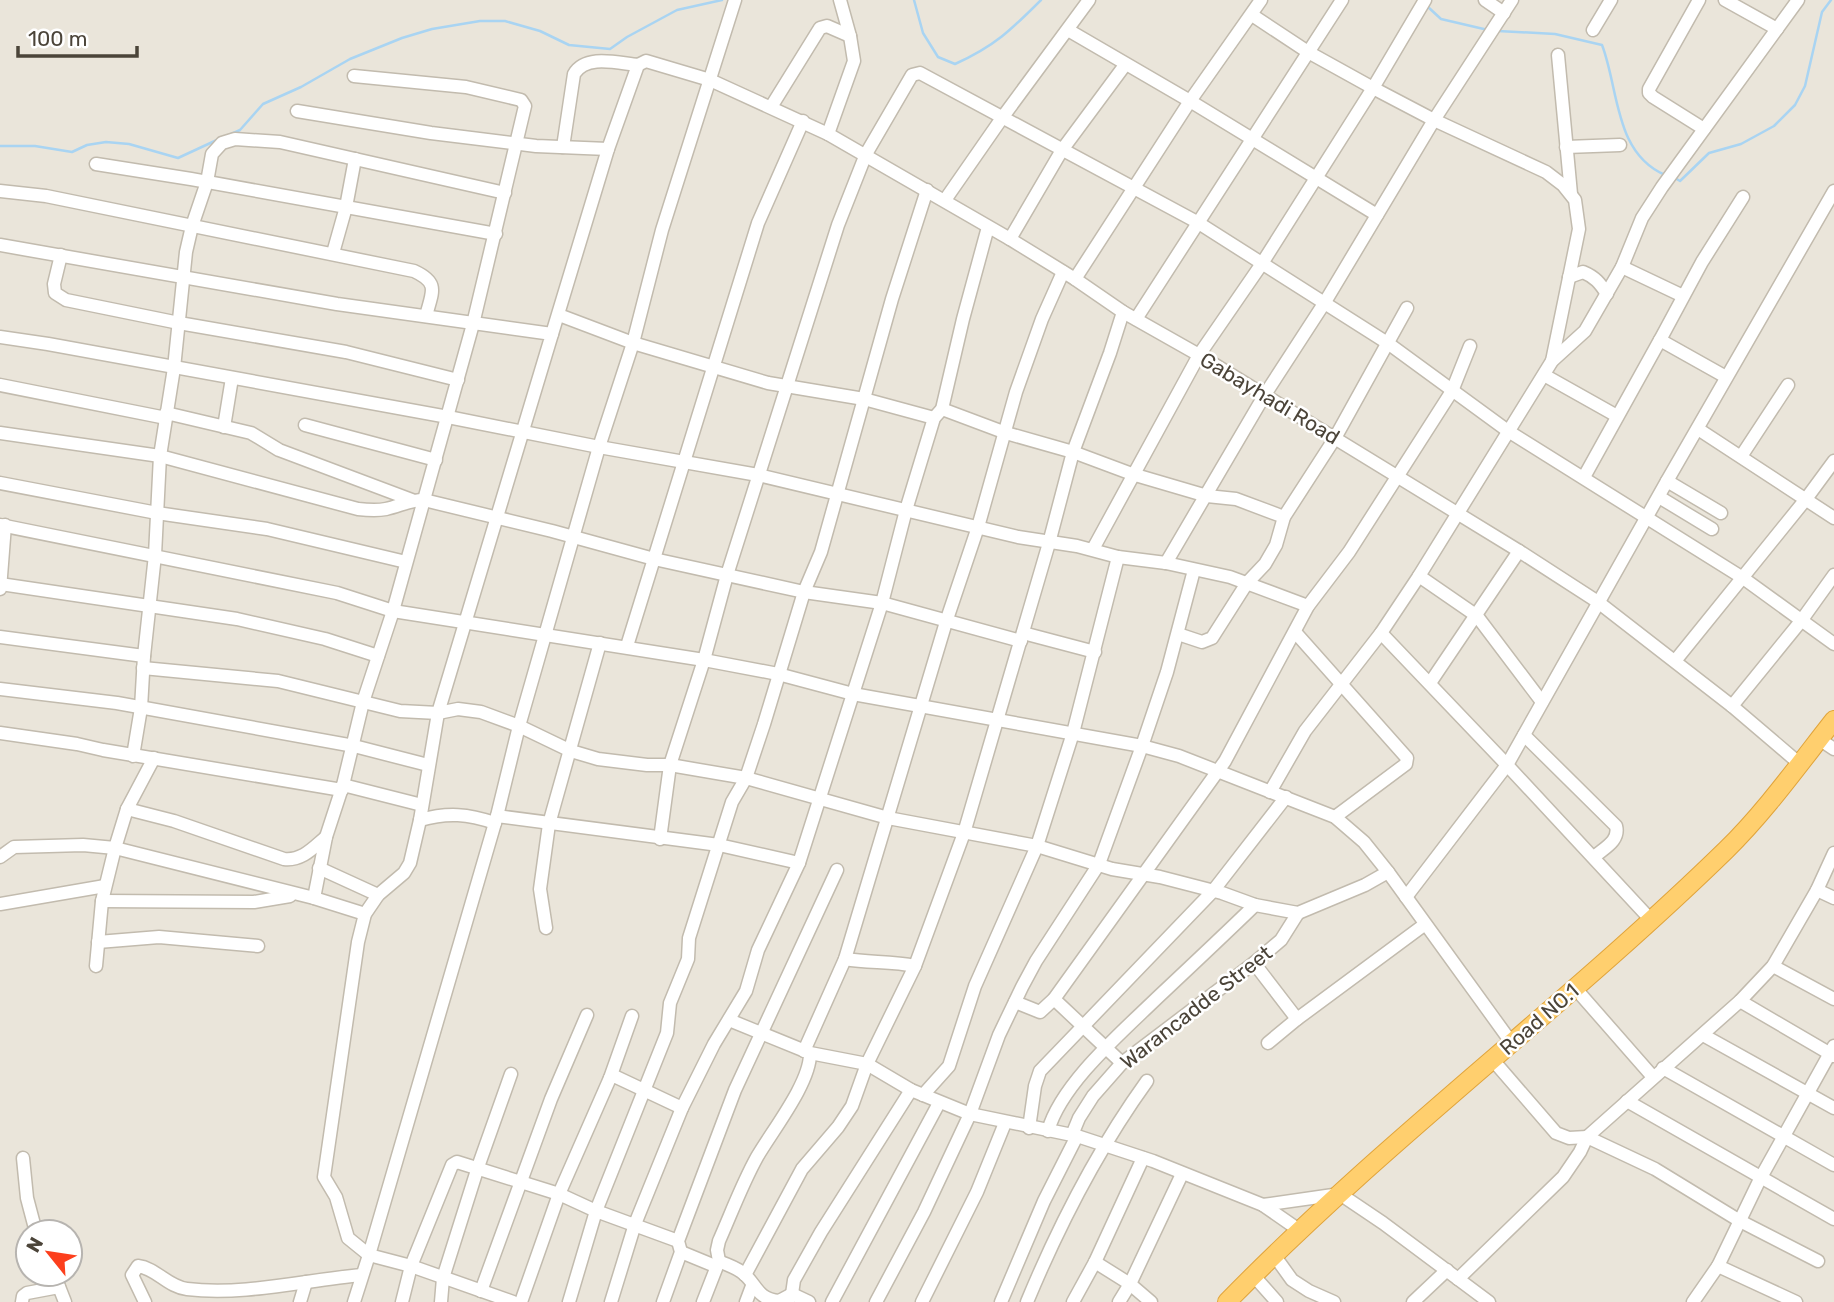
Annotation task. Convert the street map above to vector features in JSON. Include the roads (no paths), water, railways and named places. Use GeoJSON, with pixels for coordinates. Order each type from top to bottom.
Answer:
{"type":"FeatureCollection","features":[{"type":"Feature","properties":{"kind":"highway","name":"Road NO.1"},"geometry":{"type":"LineString","coordinates":[[1227,1302],[1299,1230],[1575,988],[1728,849],[1800,764],[1827,744],[1834,720]]}},
{"type":"Feature","properties":{"kind":"street"},"geometry":{"type":"LineString","coordinates":[[354,1302],[496,820],[519,726],[599,447],[633,342],[662,230],[735,0]]}},
{"type":"Feature","properties":{"kind":"street"},"geometry":{"type":"LineString","coordinates":[[828,134],[854,61],[840,0]]}},
{"type":"Feature","properties":{"kind":"street"},"geometry":{"type":"LineString","coordinates":[[945,200],[1089,0]]}},
{"type":"Feature","properties":{"kind":"street"},"geometry":{"type":"LineString","coordinates":[[703,1302],[717,1264],[717,1250],[724,1230],[755,1160],[793,1100],[808,1069],[807,1052],[845,959],[946,622],[978,527],[1025,364],[1042,319],[1069,275],[1134,187],[1261,0]]}},
{"type":"Feature","properties":{"kind":"street"},"geometry":{"type":"LineString","coordinates":[[1136,319],[1342,0]]}},
{"type":"Feature","properties":{"kind":"street"},"geometry":{"type":"LineString","coordinates":[[1093,549],[1199,355],[1262,265],[1425,0]]}},
{"type":"Feature","properties":{"kind":"street"},"geometry":{"type":"LineString","coordinates":[[1485,0],[1504,13]]}},
{"type":"Feature","properties":{"kind":"street"},"geometry":{"type":"LineString","coordinates":[[1166,564],[1264,396],[1325,302],[1434,120],[1512,0]]}},
{"type":"Feature","properties":{"kind":"street"},"geometry":{"type":"LineString","coordinates":[[1592,30],[1611,0]]}},
{"type":"Feature","properties":{"kind":"street"},"geometry":{"type":"LineString","coordinates":[[1699,0],[1649,93],[1704,129]]}},
{"type":"Feature","properties":{"kind":"street"},"geometry":{"type":"LineString","coordinates":[[1725,0],[1777,29]]}},
{"type":"Feature","properties":{"kind":"street"},"geometry":{"type":"LineString","coordinates":[[1270,792],[1305,731],[1381,634],[1419,576],[1552,361],[1585,331],[1622,267],[1642,218],[1662,187],[1798,0]]}},
{"type":"Feature","properties":{"kind":"street"},"geometry":{"type":"LineString","coordinates":[[1252,15],[1308,52],[1373,88],[1434,120],[1546,172],[1563,185],[1577,210],[1579,229],[1552,361]]}},
{"type":"Feature","properties":{"kind":"street"},"geometry":{"type":"LineString","coordinates":[[771,107],[820,28],[827,26],[850,36]]}},
{"type":"Feature","properties":{"kind":"street"},"geometry":{"type":"LineString","coordinates":[[1068,30],[1377,215]]}},
{"type":"Feature","properties":{"kind":"street"},"geometry":{"type":"LineString","coordinates":[[1558,55],[1570,194]]}},
{"type":"Feature","properties":{"kind":"street","name":"Gabayhadi Road"},"geometry":{"type":"LineString","coordinates":[[563,147],[574,74],[579,66],[588,61],[638,65],[646,61],[710,79],[803,121],[945,200],[1069,275],[1123,312],[1199,355],[1520,551],[1598,602],[1732,706],[1800,764]]}},
{"type":"Feature","properties":{"kind":"street"},"geometry":{"type":"LineString","coordinates":[[505,1300],[411,1266],[369,1255],[348,1237],[336,1197],[324,1180],[358,942],[365,914],[378,895],[404,873],[411,863],[438,713],[608,149],[638,65]]}},
{"type":"Feature","properties":{"kind":"street"},"geometry":{"type":"LineString","coordinates":[[1010,239],[1062,150],[1125,65]]}},
{"type":"Feature","properties":{"kind":"street"},"geometry":{"type":"LineString","coordinates":[[660,839],[670,765],[758,475],[838,225],[866,154],[915,73],[920,73],[1197,222],[1390,344],[1508,431],[1743,578],[1834,644]]}},
{"type":"Feature","properties":{"kind":"street"},"geometry":{"type":"LineString","coordinates":[[314,898],[326,837],[354,746],[363,702],[407,562],[418,500],[436,460],[473,324],[525,106],[521,100],[466,87],[354,76]]}},
{"type":"Feature","properties":{"kind":"street"},"geometry":{"type":"LineString","coordinates":[[298,111],[518,143],[608,149]]}},
{"type":"Feature","properties":{"kind":"street"},"geometry":{"type":"LineString","coordinates":[[627,646],[758,223],[803,121]]}},
{"type":"Feature","properties":{"kind":"street"},"geometry":{"type":"LineString","coordinates":[[134,756],[155,555],[160,456],[174,368],[183,276],[192,226],[207,182],[212,154],[222,143],[235,139],[280,142],[505,193]]}},
{"type":"Feature","properties":{"kind":"street"},"geometry":{"type":"LineString","coordinates":[[1566,147],[1620,145]]}},
{"type":"Feature","properties":{"kind":"street"},"geometry":{"type":"LineString","coordinates":[[333,253],[346,207],[355,159]]}},
{"type":"Feature","properties":{"kind":"street"},"geometry":{"type":"LineString","coordinates":[[96,164],[496,234]]}},
{"type":"Feature","properties":{"kind":"street"},"geometry":{"type":"LineString","coordinates":[[569,1302],[596,1211],[667,1033],[670,1003],[688,959],[689,938],[732,802],[746,778],[804,592],[821,552],[892,299],[927,190]]}},
{"type":"Feature","properties":{"kind":"street"},"geometry":{"type":"LineString","coordinates":[[0,191],[46,196],[414,271],[429,279],[433,289],[426,316]]}},
{"type":"Feature","properties":{"kind":"street"},"geometry":{"type":"LineString","coordinates":[[1406,897],[1507,765],[1834,191]]}},
{"type":"Feature","properties":{"kind":"street"},"geometry":{"type":"LineString","coordinates":[[1584,477],[1683,296],[1743,197]]}},
{"type":"Feature","properties":{"kind":"street"},"geometry":{"type":"LineString","coordinates":[[611,1302],[635,1224],[682,1108],[714,1044],[747,989],[758,950],[799,863],[882,603],[906,510],[938,413],[988,227]]}},
{"type":"Feature","properties":{"kind":"street"},"geometry":{"type":"LineString","coordinates":[[0,245],[337,304],[552,334]]}},
{"type":"Feature","properties":{"kind":"street"},"geometry":{"type":"LineString","coordinates":[[61,255],[54,284],[55,293],[66,300],[346,352],[458,380]]}},
{"type":"Feature","properties":{"kind":"street"},"geometry":{"type":"LineString","coordinates":[[1622,267],[1683,296]]}},
{"type":"Feature","properties":{"kind":"street"},"geometry":{"type":"LineString","coordinates":[[1569,277],[1583,272],[1598,281],[1607,294]]}},
{"type":"Feature","properties":{"kind":"street"},"geometry":{"type":"LineString","coordinates":[[1178,635],[1208,642],[1247,583],[1271,554],[1284,517],[1335,438],[1390,344],[1407,308]]}},
{"type":"Feature","properties":{"kind":"street"},"geometry":{"type":"LineString","coordinates":[[746,1302],[748,1280],[802,1169],[852,1106],[867,1064],[915,966],[964,833],[1073,452],[1123,312]]}},
{"type":"Feature","properties":{"kind":"street"},"geometry":{"type":"LineString","coordinates":[[559,315],[713,367],[787,386],[938,413],[1073,452],[1132,474],[1207,496],[1236,499],[1284,517]]}},
{"type":"Feature","properties":{"kind":"street"},"geometry":{"type":"LineString","coordinates":[[0,338],[48,344],[758,475],[1049,543],[1093,549],[1194,570],[1247,583],[1307,606]]}},
{"type":"Feature","properties":{"kind":"street"},"geometry":{"type":"LineString","coordinates":[[1660,340],[1726,377]]}},
{"type":"Feature","properties":{"kind":"street"},"geometry":{"type":"LineString","coordinates":[[1015,1002],[1040,1012],[1054,999],[1218,771],[1307,606],[1349,552],[1452,391],[1470,346]]}},
{"type":"Feature","properties":{"kind":"street"},"geometry":{"type":"LineString","coordinates":[[1544,375],[1617,416]]}},
{"type":"Feature","properties":{"kind":"street"},"geometry":{"type":"LineString","coordinates":[[224,427],[232,378]]}},
{"type":"Feature","properties":{"kind":"street"},"geometry":{"type":"LineString","coordinates":[[0,385],[251,433],[279,450],[418,500],[552,531],[654,559],[804,592],[882,603],[946,622],[1096,652]]}},
{"type":"Feature","properties":{"kind":"street"},"geometry":{"type":"LineString","coordinates":[[1742,455],[1788,385]]}},
{"type":"Feature","properties":{"kind":"street"},"geometry":{"type":"LineString","coordinates":[[305,425],[436,460]]}},
{"type":"Feature","properties":{"kind":"street"},"geometry":{"type":"LineString","coordinates":[[1698,429],[1742,455],[1834,518]]}},
{"type":"Feature","properties":{"kind":"street"},"geometry":{"type":"LineString","coordinates":[[0,433],[160,456],[358,509],[376,511],[418,500]]}},
{"type":"Feature","properties":{"kind":"street"},"geometry":{"type":"LineString","coordinates":[[1675,661],[1834,461]]}},
{"type":"Feature","properties":{"kind":"street"},"geometry":{"type":"LineString","coordinates":[[1667,481],[1721,513]]}},
{"type":"Feature","properties":{"kind":"street"},"geometry":{"type":"LineString","coordinates":[[0,483],[157,513],[267,529],[407,562]]}},
{"type":"Feature","properties":{"kind":"street"},"geometry":{"type":"LineString","coordinates":[[1659,497],[1712,529]]}},
{"type":"Feature","properties":{"kind":"street"},"geometry":{"type":"LineString","coordinates":[[378,656],[326,639],[237,619],[0,585],[3,525],[338,593],[393,611],[704,660],[778,674],[853,694],[1142,746],[1179,756],[1335,817],[1364,842],[1388,872],[1511,1042]]}},
{"type":"Feature","properties":{"kind":"street"},"geometry":{"type":"LineString","coordinates":[[1430,683],[1520,551]]}},
{"type":"Feature","properties":{"kind":"street"},"geometry":{"type":"LineString","coordinates":[[923,1095],[949,1066],[975,986],[1037,846],[1096,652],[1118,556]]}},
{"type":"Feature","properties":{"kind":"street"},"geometry":{"type":"LineString","coordinates":[[876,1302],[924,1212],[970,1114],[999,1035],[1015,1002],[1037,961],[1099,864],[1142,746],[1178,635],[1194,570]]}},
{"type":"Feature","properties":{"kind":"street"},"geometry":{"type":"LineString","coordinates":[[1732,706],[1801,621],[1834,575]]}},
{"type":"Feature","properties":{"kind":"street"},"geometry":{"type":"LineString","coordinates":[[1419,576],[1477,616],[1542,702]]}},
{"type":"Feature","properties":{"kind":"street"},"geometry":{"type":"LineString","coordinates":[[1295,632],[1408,761],[1335,817]]}},
{"type":"Feature","properties":{"kind":"street"},"geometry":{"type":"LineString","coordinates":[[1381,634],[1651,920]]}},
{"type":"Feature","properties":{"kind":"street"},"geometry":{"type":"LineString","coordinates":[[0,636],[144,662],[278,681],[400,711],[438,713],[448,709],[469,710],[519,726],[571,751],[622,763],[670,765],[746,778],[888,818],[1037,846],[1213,891],[1255,905],[1298,913],[1365,885],[1388,872]]}},
{"type":"Feature","properties":{"kind":"street"},"geometry":{"type":"LineString","coordinates":[[546,928],[540,889],[550,824],[600,643]]}},
{"type":"Feature","properties":{"kind":"street"},"geometry":{"type":"LineString","coordinates":[[0,688],[117,703],[354,746],[428,765]]}},
{"type":"Feature","properties":{"kind":"street"},"geometry":{"type":"LineString","coordinates":[[0,733],[342,788],[422,804]]}},
{"type":"Feature","properties":{"kind":"street"},"geometry":{"type":"LineString","coordinates":[[1524,735],[1616,826],[1614,841],[1594,857]]}},
{"type":"Feature","properties":{"kind":"street"},"geometry":{"type":"LineString","coordinates":[[96,966],[102,901],[115,848],[127,810],[154,758]]}},
{"type":"Feature","properties":{"kind":"street"},"geometry":{"type":"LineString","coordinates":[[1029,1128],[1040,1071],[1213,891],[1286,797]]}},
{"type":"Feature","properties":{"kind":"street"},"geometry":{"type":"LineString","coordinates":[[127,810],[174,821],[291,860],[305,855],[326,837]]}},
{"type":"Feature","properties":{"kind":"street"},"geometry":{"type":"LineString","coordinates":[[420,820],[461,814],[550,824],[719,845],[799,863]]}},
{"type":"Feature","properties":{"kind":"street"},"geometry":{"type":"LineString","coordinates":[[0,841],[14,847],[83,845],[115,848],[314,898],[365,914]]}},
{"type":"Feature","properties":{"kind":"street"},"geometry":{"type":"LineString","coordinates":[[0,857],[14,847]]}},
{"type":"Feature","properties":{"kind":"street"},"geometry":{"type":"LineString","coordinates":[[1458,1279],[1563,1177],[1587,1137],[1740,1001],[1773,966],[1817,890],[1834,853]]}},
{"type":"Feature","properties":{"kind":"street"},"geometry":{"type":"LineString","coordinates":[[319,868],[378,895]]}},
{"type":"Feature","properties":{"kind":"street"},"geometry":{"type":"LineString","coordinates":[[663,1302],[735,1090],[837,870]]}},
{"type":"Feature","properties":{"kind":"street"},"geometry":{"type":"LineString","coordinates":[[0,904],[105,886]]}},
{"type":"Feature","properties":{"kind":"street"},"geometry":{"type":"LineString","coordinates":[[1817,890],[1834,898]]}},
{"type":"Feature","properties":{"kind":"street"},"geometry":{"type":"LineString","coordinates":[[102,901],[254,902],[296,895]]}},
{"type":"Feature","properties":{"kind":"street"},"geometry":{"type":"LineString","coordinates":[[1048,1131],[1052,1116],[1061,1101],[1105,1048],[1255,905]]}},
{"type":"Feature","properties":{"kind":"street","name":"Warancadde Street"},"geometry":{"type":"LineString","coordinates":[[1001,1302],[1074,1136],[1079,1118],[1093,1096],[1122,1063],[1281,940],[1298,913]]}},
{"type":"Feature","properties":{"kind":"street"},"geometry":{"type":"LineString","coordinates":[[1268,1043],[1297,1018],[1424,925]]}},
{"type":"Feature","properties":{"kind":"street"},"geometry":{"type":"LineString","coordinates":[[98,942],[159,937],[258,946]]}},
{"type":"Feature","properties":{"kind":"street"},"geometry":{"type":"LineString","coordinates":[[845,959],[865,962],[894,961],[915,966]]}},
{"type":"Feature","properties":{"kind":"street"},"geometry":{"type":"LineString","coordinates":[[1254,963],[1297,1018]]}},
{"type":"Feature","properties":{"kind":"street"},"geometry":{"type":"LineString","coordinates":[[1773,966],[1834,999]]}},
{"type":"Feature","properties":{"kind":"street"},"geometry":{"type":"LineString","coordinates":[[1575,988],[1658,1073],[1784,1136],[1834,1165]]}},
{"type":"Feature","properties":{"kind":"street"},"geometry":{"type":"LineString","coordinates":[[1054,999],[1122,1063]]}},
{"type":"Feature","properties":{"kind":"street"},"geometry":{"type":"LineString","coordinates":[[1693,1302],[1718,1266],[1760,1179],[1833,1052],[1740,1001]]}},
{"type":"Feature","properties":{"kind":"street"},"geometry":{"type":"LineString","coordinates":[[481,1291],[520,1180],[587,1015]]}},
{"type":"Feature","properties":{"kind":"street"},"geometry":{"type":"LineString","coordinates":[[521,1302],[559,1194],[610,1078],[632,1016]]}},
{"type":"Feature","properties":{"kind":"street"},"geometry":{"type":"LineString","coordinates":[[729,1020],[807,1052],[867,1064],[911,1090],[970,1114],[1074,1136],[1143,1158],[1263,1205],[1299,1230]]}},
{"type":"Feature","properties":{"kind":"street"},"geometry":{"type":"LineString","coordinates":[[1703,1035],[1834,1108]]}},
{"type":"Feature","properties":{"kind":"street"},"geometry":{"type":"LineString","coordinates":[[1492,1059],[1556,1133],[1569,1138],[1587,1137],[1655,1169],[1740,1221],[1818,1261]]}},
{"type":"Feature","properties":{"kind":"street"},"geometry":{"type":"LineString","coordinates":[[441,1302],[443,1278],[511,1074]]}},
{"type":"Feature","properties":{"kind":"street"},"geometry":{"type":"LineString","coordinates":[[610,1078],[614,1076],[682,1108]]}},
{"type":"Feature","properties":{"kind":"street"},"geometry":{"type":"LineString","coordinates":[[1027,1302],[1058,1229],[1128,1108],[1147,1081]]}},
{"type":"Feature","properties":{"kind":"street"},"geometry":{"type":"LineString","coordinates":[[789,1298],[794,1280],[821,1233],[911,1090]]}},
{"type":"Feature","properties":{"kind":"street"},"geometry":{"type":"LineString","coordinates":[[1626,1101],[1834,1219]]}},
{"type":"Feature","properties":{"kind":"street"},"geometry":{"type":"LineString","coordinates":[[832,1302],[939,1103]]}},
{"type":"Feature","properties":{"kind":"street"},"geometry":{"type":"LineString","coordinates":[[922,1302],[977,1192],[1005,1123]]}},
{"type":"Feature","properties":{"kind":"street"},"geometry":{"type":"LineString","coordinates":[[23,1158],[27,1198],[32,1218]]}},
{"type":"Feature","properties":{"kind":"street"},"geometry":{"type":"LineString","coordinates":[[1073,1302],[1095,1262],[1143,1158]]}},
{"type":"Feature","properties":{"kind":"street"},"geometry":{"type":"LineString","coordinates":[[402,1302],[411,1266],[452,1165],[457,1162],[520,1180],[635,1224],[748,1280],[761,1295],[775,1301],[789,1298],[809,1302]]}},
{"type":"Feature","properties":{"kind":"street"},"geometry":{"type":"LineString","coordinates":[[1119,1302],[1182,1174]]}},
{"type":"Feature","properties":{"kind":"street"},"geometry":{"type":"LineString","coordinates":[[1263,1205],[1340,1194],[1489,1302]]}},
{"type":"Feature","properties":{"kind":"street"},"geometry":{"type":"LineString","coordinates":[[1274,1255],[1292,1280],[1334,1302]]}},
{"type":"Feature","properties":{"kind":"street"},"geometry":{"type":"LineString","coordinates":[[1095,1262],[1130,1284],[1151,1302]]}},
{"type":"Feature","properties":{"kind":"street"},"geometry":{"type":"LineString","coordinates":[[145,1302],[132,1275],[138,1266],[172,1285],[188,1290],[233,1289],[362,1275]]}},
{"type":"Feature","properties":{"kind":"street"},"geometry":{"type":"LineString","coordinates":[[1718,1266],[1796,1302]]}},
{"type":"Feature","properties":{"kind":"street"},"geometry":{"type":"LineString","coordinates":[[1413,1302],[1447,1270]]}},
{"type":"Feature","properties":{"kind":"street"},"geometry":{"type":"LineString","coordinates":[[1253,1275],[1277,1302]]}},
{"type":"Feature","properties":{"kind":"street"},"geometry":{"type":"LineString","coordinates":[[300,1302],[306,1282]]}},
{"type":"Feature","properties":{"kind":"street"},"geometry":{"type":"LineString","coordinates":[[22,1302],[23,1296],[38,1288]]}},
{"type":"Feature","properties":{"kind":"waterway"},"geometry":{"type":"LineString","coordinates":[[229,135],[240,130],[263,104],[301,87],[350,59],[432,29],[480,21],[505,21],[540,31],[569,45],[610,49],[677,10],[722,0]]}},
{"type":"Feature","properties":{"kind":"waterway"},"geometry":{"type":"LineString","coordinates":[[914,0],[923,33],[938,57],[955,64],[981,51],[1002,36],[1041,0]]}},
{"type":"Feature","properties":{"kind":"waterway"},"geometry":{"type":"LineString","coordinates":[[1675,178],[1680,181],[1709,153],[1741,144],[1774,126],[1795,105],[1805,86],[1822,12],[1831,0]]}},
{"type":"Feature","properties":{"kind":"waterway"},"geometry":{"type":"LineString","coordinates":[[1428,7],[1441,19],[1488,30]]}},
{"type":"Feature","properties":{"kind":"waterway"},"geometry":{"type":"LineString","coordinates":[[1498,31],[1555,34],[1602,45],[1627,136],[1648,165],[1665,175]]}},
{"type":"Feature","properties":{"kind":"waterway"},"geometry":{"type":"LineString","coordinates":[[0,146],[35,146],[72,152],[87,145],[106,142],[129,144],[178,158],[219,139]]}}]}
